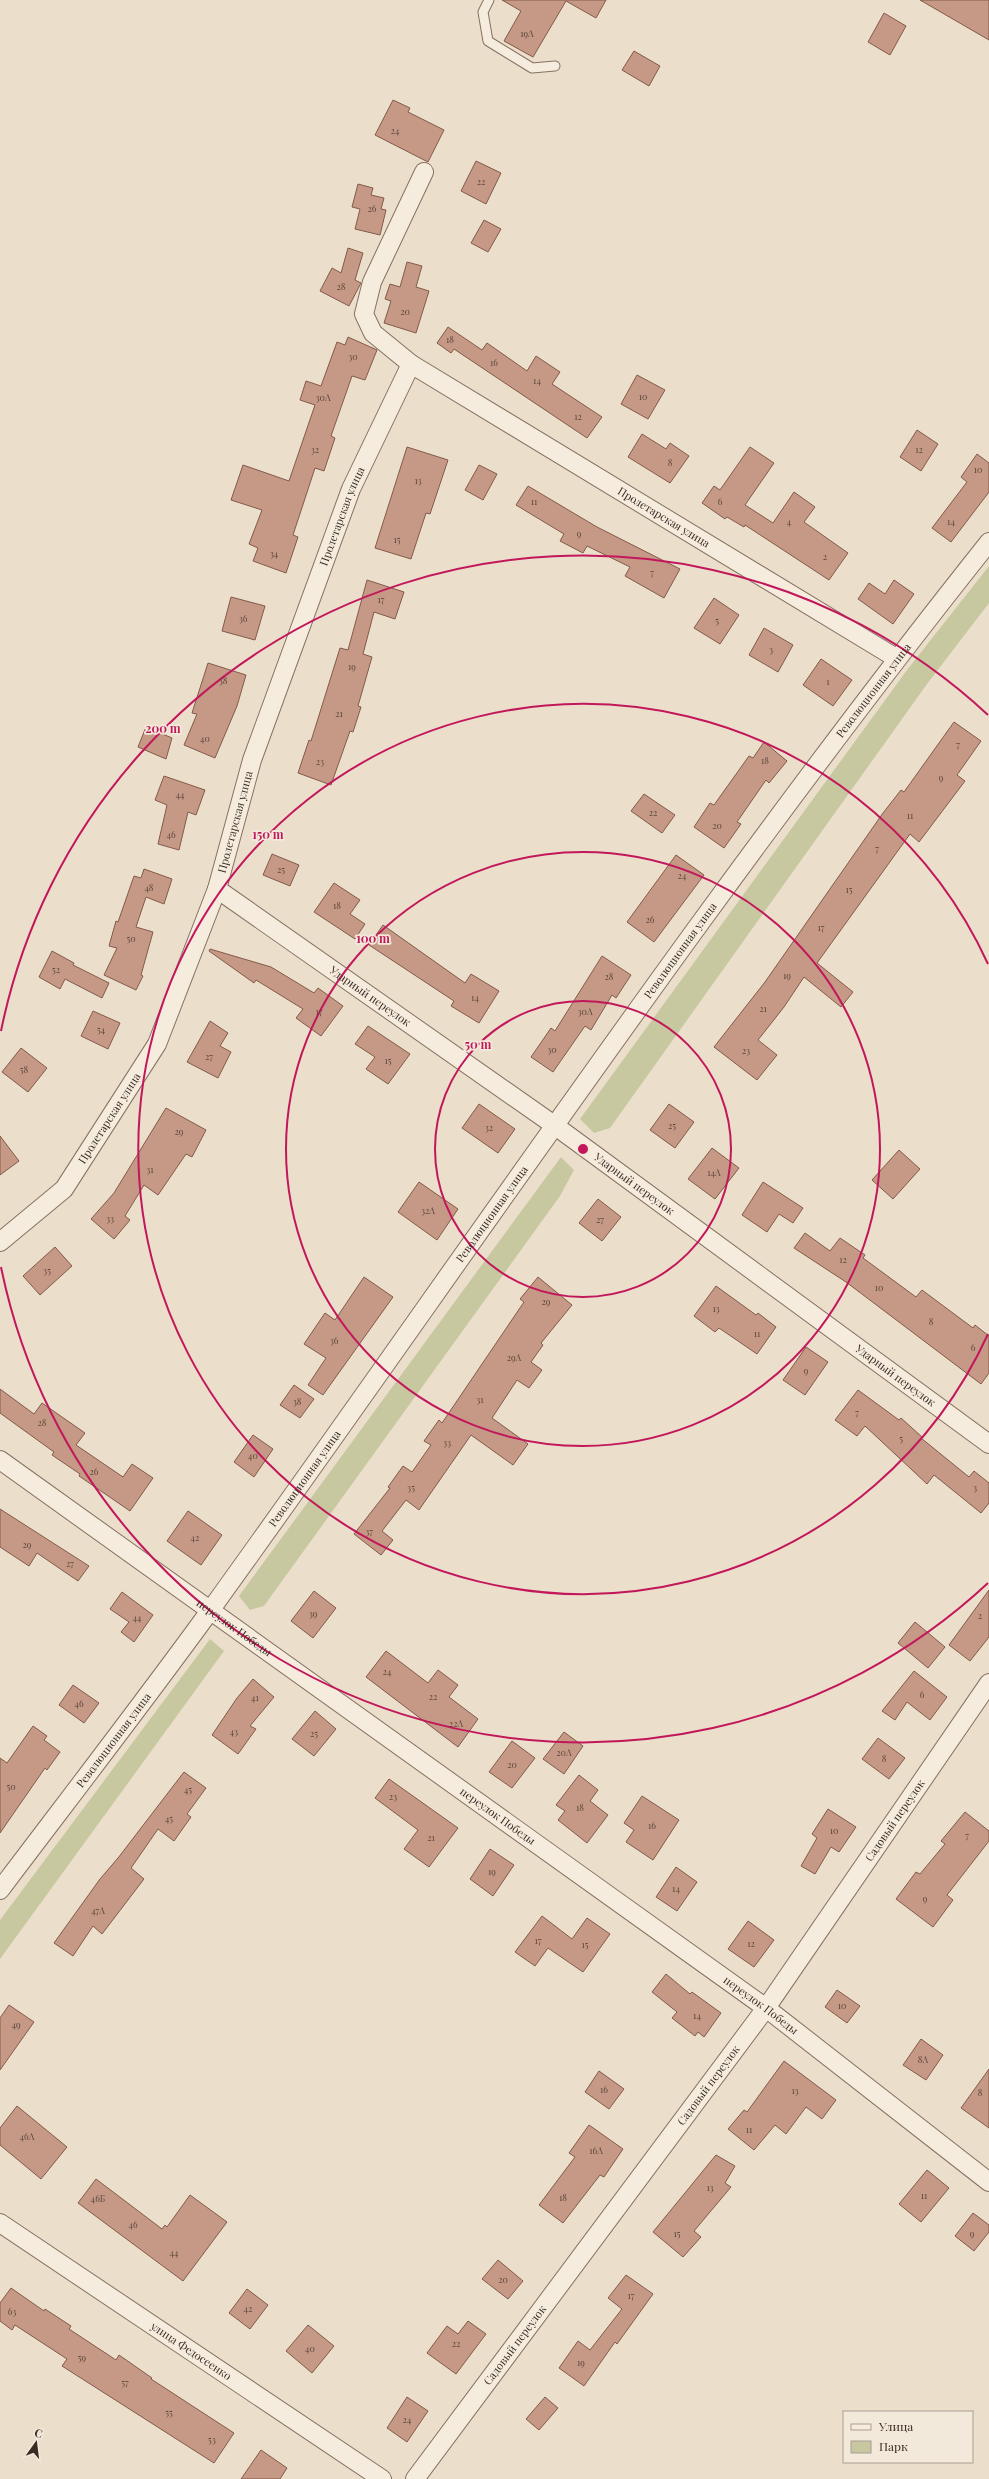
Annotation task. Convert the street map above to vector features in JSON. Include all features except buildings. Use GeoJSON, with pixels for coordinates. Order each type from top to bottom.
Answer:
{"type":"FeatureCollection","features":[{"type":"Feature","properties":{"kind":"street","name":"Пролетарская улица"},"geometry":{"type":"LineString","coordinates":[[424,172],[372,282],[364,314],[373,333],[411,364],[896,658]]}},
{"type":"Feature","properties":{"kind":"street","name":"Пролетарская улица"},"geometry":{"type":"LineString","coordinates":[[0,1242],[64,1189],[157,1044],[217,889],[252,760],[351,489],[411,364]]}},
{"type":"Feature","properties":{"kind":"street","name":"Революционная улица"},"geometry":{"type":"LineString","coordinates":[[0,1890],[210,1610],[554,1125],[896,658],[989,542]]}},
{"type":"Feature","properties":{"kind":"street","name":"Ударный переулок"},"geometry":{"type":"LineString","coordinates":[[217,889],[554,1125],[989,1444]]}},
{"type":"Feature","properties":{"kind":"street","name":"переулок Победы"},"geometry":{"type":"LineString","coordinates":[[0,1460],[766,2008],[989,2182]]}},
{"type":"Feature","properties":{"kind":"street","name":"Садовый переулок"},"geometry":{"type":"LineString","coordinates":[[415,2479],[766,2008],[989,1683]]}},
{"type":"Feature","properties":{"kind":"street","name":"улица Федосеенко"},"geometry":{"type":"LineString","coordinates":[[0,2223],[382,2479]]}},
{"type":"Feature","properties":{"kind":"lane"},"geometry":{"type":"LineString","coordinates":[[489,0],[483,12],[488,41],[532,68],[555,66]]}},
{"type":"Feature","properties":{"kind":"green space"},"geometry":{"type":"Polygon","coordinates":[[[989,566],[989,603],[927,684],[610,1128],[594,1133],[580,1119],[907,670],[989,566]]]}},
{"type":"Feature","properties":{"kind":"green space"},"geometry":{"type":"Polygon","coordinates":[[[561,1157],[574,1170],[560,1196],[264,1606],[250,1610],[239,1596],[561,1157]]]}},
{"type":"Feature","properties":{"kind":"green space"},"geometry":{"type":"Polygon","coordinates":[[[210,1639],[224,1651],[0,1959],[0,1920],[210,1639]]]}}]}
